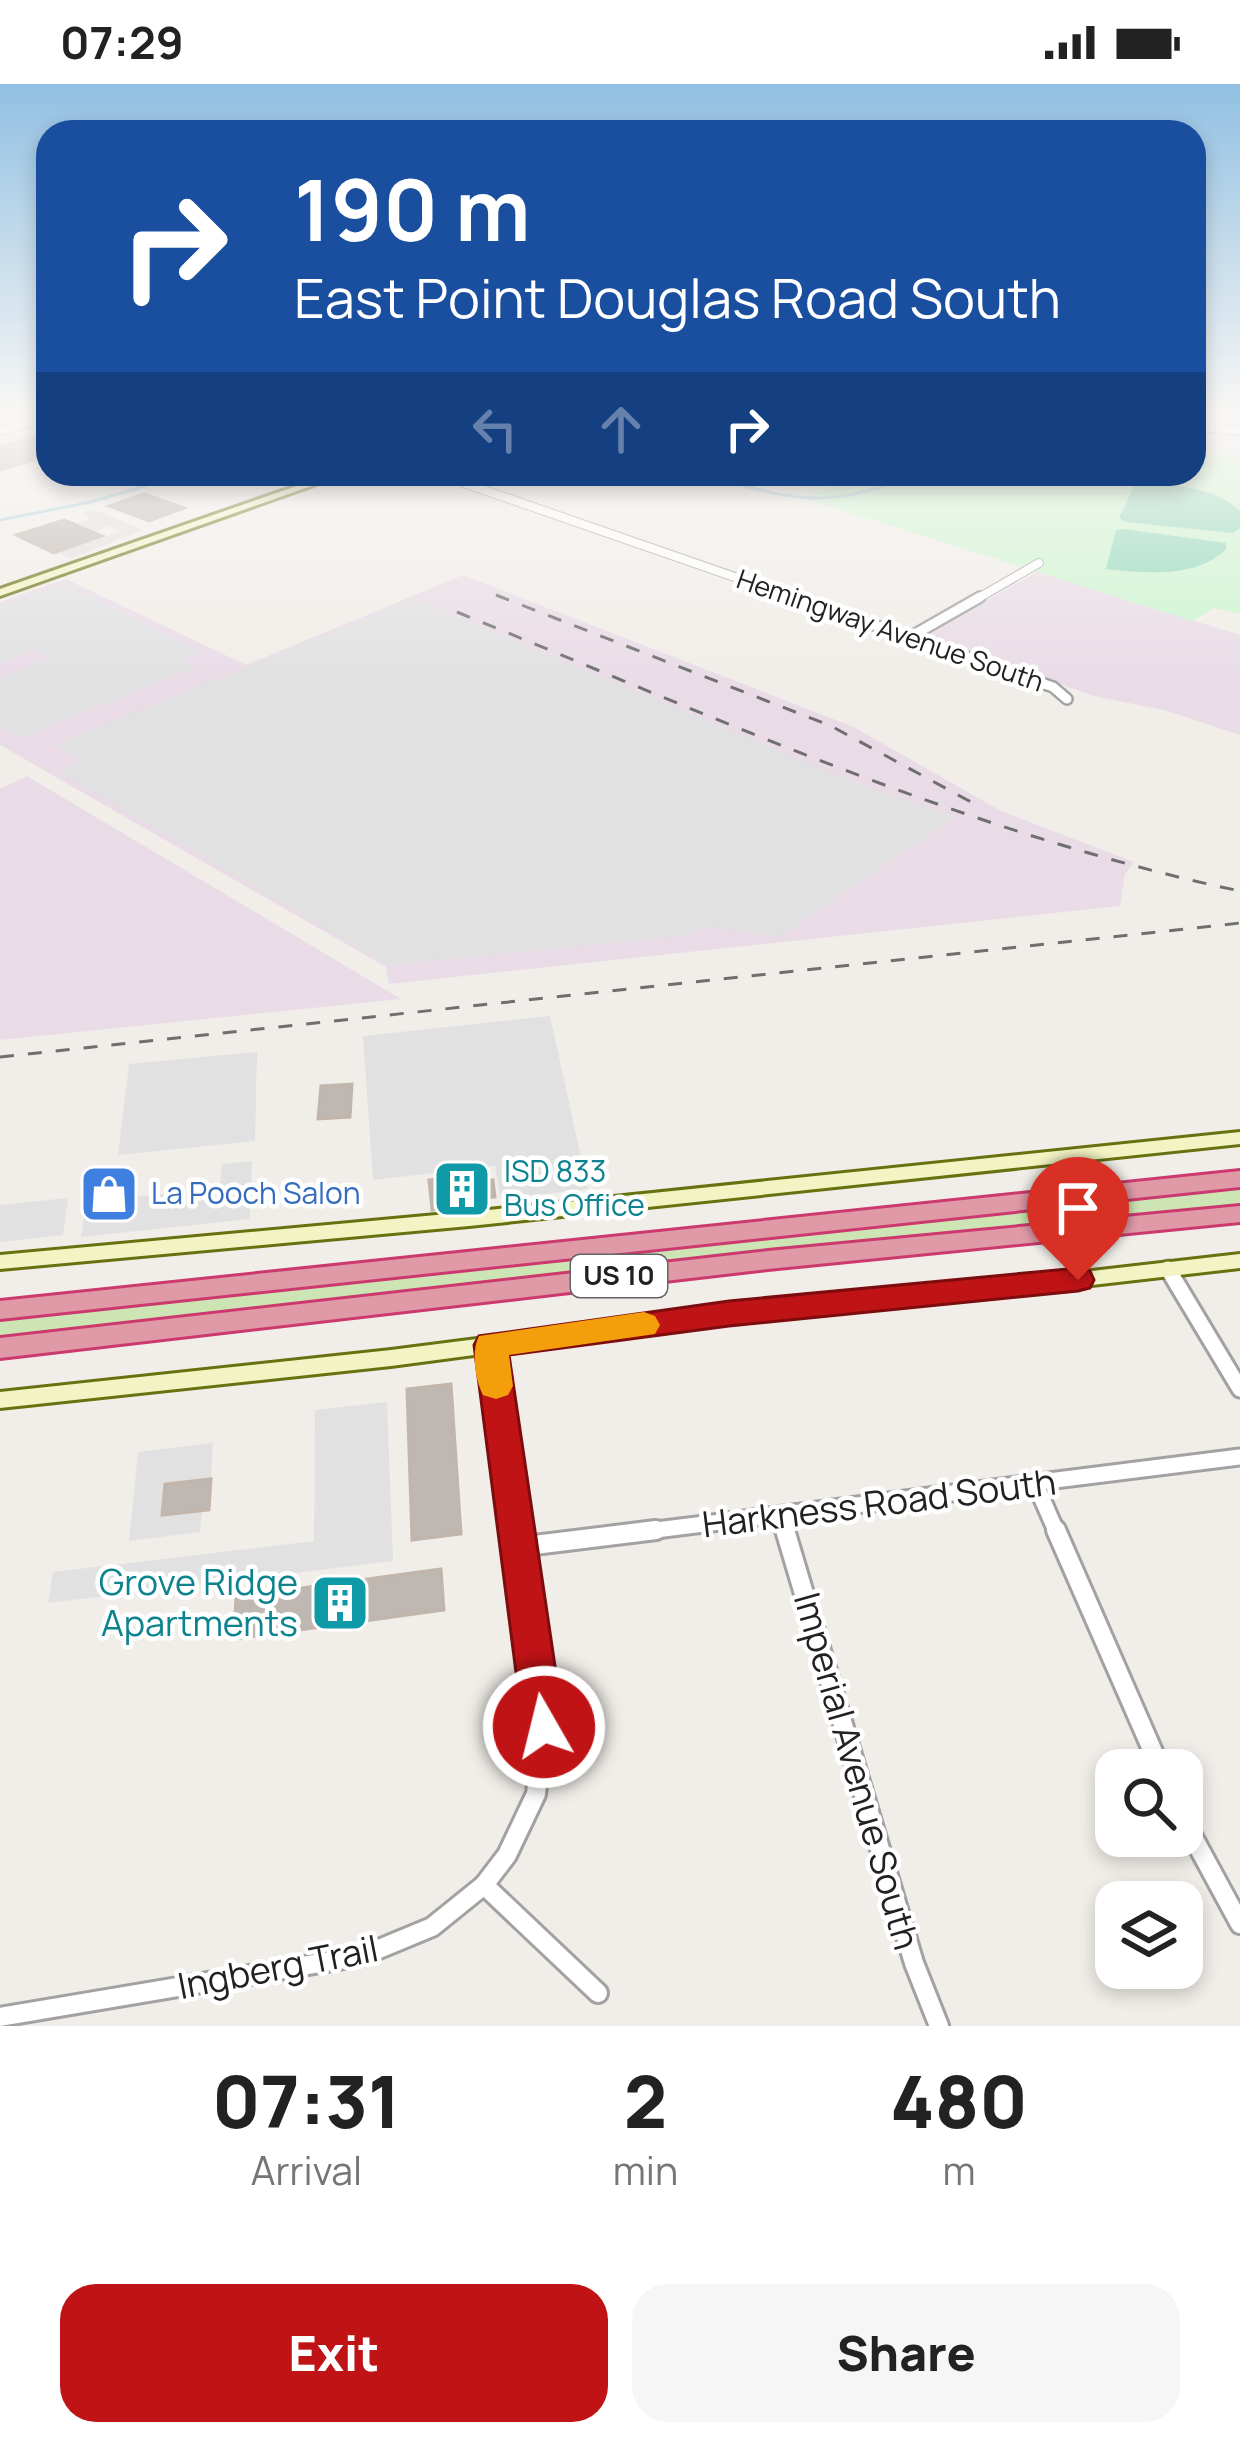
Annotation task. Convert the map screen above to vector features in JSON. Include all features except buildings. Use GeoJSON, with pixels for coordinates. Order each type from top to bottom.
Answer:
{"type":"FeatureCollection","features":[{"type":"Feature","properties":{"kind":"highway","name":"US 10"},"geometry":{"type":"LineString","coordinates":[[5,1310],[1240,1179]]}},
{"type":"Feature","properties":{"kind":"highway","name":"US 10"},"geometry":{"type":"LineString","coordinates":[[0,1348],[768,1260],[1240,1214]]}},
{"type":"Feature","properties":{"kind":"street"},"geometry":{"type":"LineString","coordinates":[[0,593],[264,501]]}},
{"type":"Feature","properties":{"kind":"street","name":"Hemingway Avenue South"},"geometry":{"type":"LineString","coordinates":[[515,501],[1053,687],[1067,700]]}},
{"type":"Feature","properties":{"kind":"street"},"geometry":{"type":"LineString","coordinates":[[910,637],[1040,563]]}},
{"type":"Feature","properties":{"kind":"street"},"geometry":{"type":"LineString","coordinates":[[0,1262],[469,1220],[1240,1138]]}},
{"type":"Feature","properties":{"kind":"street"},"geometry":{"type":"LineString","coordinates":[[0,1400],[729,1314],[1240,1261]]}},
{"type":"Feature","properties":{"kind":"street"},"geometry":{"type":"LineString","coordinates":[[1168,1269],[1240,1389]]}},
{"type":"Feature","properties":{"kind":"street","name":"Ingberg Trail"},"geometry":{"type":"LineString","coordinates":[[0,2017],[362,1956],[432,1927],[484,1885],[521,1829],[536,1794],[544,1727],[491,1345]]}},
{"type":"Feature","properties":{"kind":"street","name":"Harkness Road South"},"geometry":{"type":"LineString","coordinates":[[518,1547],[1240,1456]]}},
{"type":"Feature","properties":{"kind":"street"},"geometry":{"type":"LineString","coordinates":[[1036,1485],[1153,1749]]}},
{"type":"Feature","properties":{"kind":"street","name":"Imperial Avenue South"},"geometry":{"type":"LineString","coordinates":[[781,1515],[914,1964],[938,2026]]}},
{"type":"Feature","properties":{"kind":"street"},"geometry":{"type":"LineString","coordinates":[[1203,1855],[1240,1924]]}},
{"type":"Feature","properties":{"kind":"street"},"geometry":{"type":"LineString","coordinates":[[484,1885],[598,1993]]}},
{"type":"Feature","properties":{"kind":"shaded area"},"geometry":{"type":"Polygon","coordinates":[[[93,509],[143,530],[70,559],[58,553],[120,532],[110,526],[95,531],[76,523],[91,518],[83,513],[93,509]]]}},
{"type":"Feature","properties":{"kind":"shaded area"},"geometry":{"type":"Polygon","coordinates":[[[1037,572],[1240,635],[1240,735],[1168,711],[1094,696],[923,636],[1037,572]]]}},
{"type":"Feature","properties":{"kind":"shaded area"},"geometry":{"type":"Polygon","coordinates":[[[463,575],[854,727],[1001,811],[1134,862],[1125,874],[1120,906],[389,984],[386,967],[0,745],[0,602],[66,579],[246,665],[463,575]]]}},
{"type":"Feature","properties":{"kind":"shaded area"},"geometry":{"type":"Polygon","coordinates":[[[63,585],[199,651],[181,659],[196,667],[21,737],[0,725],[0,678],[52,658],[36,649],[0,663],[0,607],[63,585]]]}},
{"type":"Feature","properties":{"kind":"shaded area"},"geometry":{"type":"Polygon","coordinates":[[[414,599],[861,785],[955,817],[779,937],[703,926],[685,935],[387,965],[60,772],[83,761],[55,745],[414,599]]]}},
{"type":"Feature","properties":{"kind":"shaded area"},"geometry":{"type":"Polygon","coordinates":[[[27,776],[401,999],[0,1040],[0,789],[27,776]]]}},
{"type":"Feature","properties":{"kind":"shaded area"},"geometry":{"type":"Polygon","coordinates":[[[550,1016],[588,1189],[501,1199],[495,1166],[373,1180],[363,1036],[550,1016]]]}},
{"type":"Feature","properties":{"kind":"shaded area"},"geometry":{"type":"Polygon","coordinates":[[[257,1052],[255,1141],[118,1155],[129,1064],[257,1052]]]}},
{"type":"Feature","properties":{"kind":"shaded area"},"geometry":{"type":"Polygon","coordinates":[[[252,1161],[250,1219],[81,1237],[86,1202],[220,1188],[222,1164],[252,1161]]]}},
{"type":"Feature","properties":{"kind":"shaded area"},"geometry":{"type":"Polygon","coordinates":[[[68,1198],[63,1235],[0,1242],[0,1205],[68,1198]]]}},
{"type":"Feature","properties":{"kind":"shaded area"},"geometry":{"type":"Polygon","coordinates":[[[387,1402],[393,1561],[48,1603],[53,1572],[314,1541],[315,1410],[387,1402]]]}},
{"type":"Feature","properties":{"kind":"shaded area"},"geometry":{"type":"Polygon","coordinates":[[[213,1443],[211,1479],[165,1485],[162,1515],[202,1510],[200,1532],[129,1541],[138,1452],[213,1443]]]}},
{"type":"Feature","properties":{"kind":"green space"},"geometry":{"type":"Polygon","coordinates":[[[811,501],[1240,501],[1240,614],[1213,608],[1193,621],[811,501]]]}},
{"type":"Feature","properties":{"kind":"green space"},"geometry":{"type":"Polygon","coordinates":[[[1127,501],[1225,501],[1240,511],[1240,528],[1233,533],[1119,518],[1127,501]]]}},
{"type":"Feature","properties":{"kind":"green space"},"geometry":{"type":"Polygon","coordinates":[[[1116,530],[1226,543],[1226,549],[1185,570],[1106,569],[1116,530]]]}},
{"type":"Feature","properties":{"kind":"green space"},"geometry":{"type":"Polygon","coordinates":[[[1240,1189],[1240,1206],[0,1339],[0,1320],[1240,1189]]]}},
{"type":"Feature","properties":{"kind":"waterway"},"geometry":{"type":"LineString","coordinates":[[0,520],[96,501]]}},
{"type":"Feature","properties":{"kind":"railway"},"geometry":{"type":"LineString","coordinates":[[496,595],[831,726],[971,802]]}},
{"type":"Feature","properties":{"kind":"railway"},"geometry":{"type":"LineString","coordinates":[[457,612],[940,805],[1139,867],[1240,891]]}},
{"type":"Feature","properties":{"kind":"railway"},"geometry":{"type":"LineString","coordinates":[[0,1057],[1240,923]]}},
{"type":"Feature","properties":{"kind":"slow traffic"},"geometry":{"type":"LineString","coordinates":[[496,1386],[491,1345],[644,1325]]}},
{"type":"Feature","properties":{"kind":"place","name":"ISD 833 Bus Office"},"geometry":{"type":"Point","coordinates":[462,1189]}},
{"type":"Feature","properties":{"kind":"place","name":"La Pooch Salon"},"geometry":{"type":"Point","coordinates":[109,1194]}},
{"type":"Feature","properties":{"kind":"place","name":"Grove Ridge Apartments"},"geometry":{"type":"Point","coordinates":[340,1603]}},
{"type":"Feature","properties":{"kind":"route"},"geometry":{"type":"LineString","coordinates":[[544,1727],[491,1345],[729,1314],[1078,1280]]}}]}
